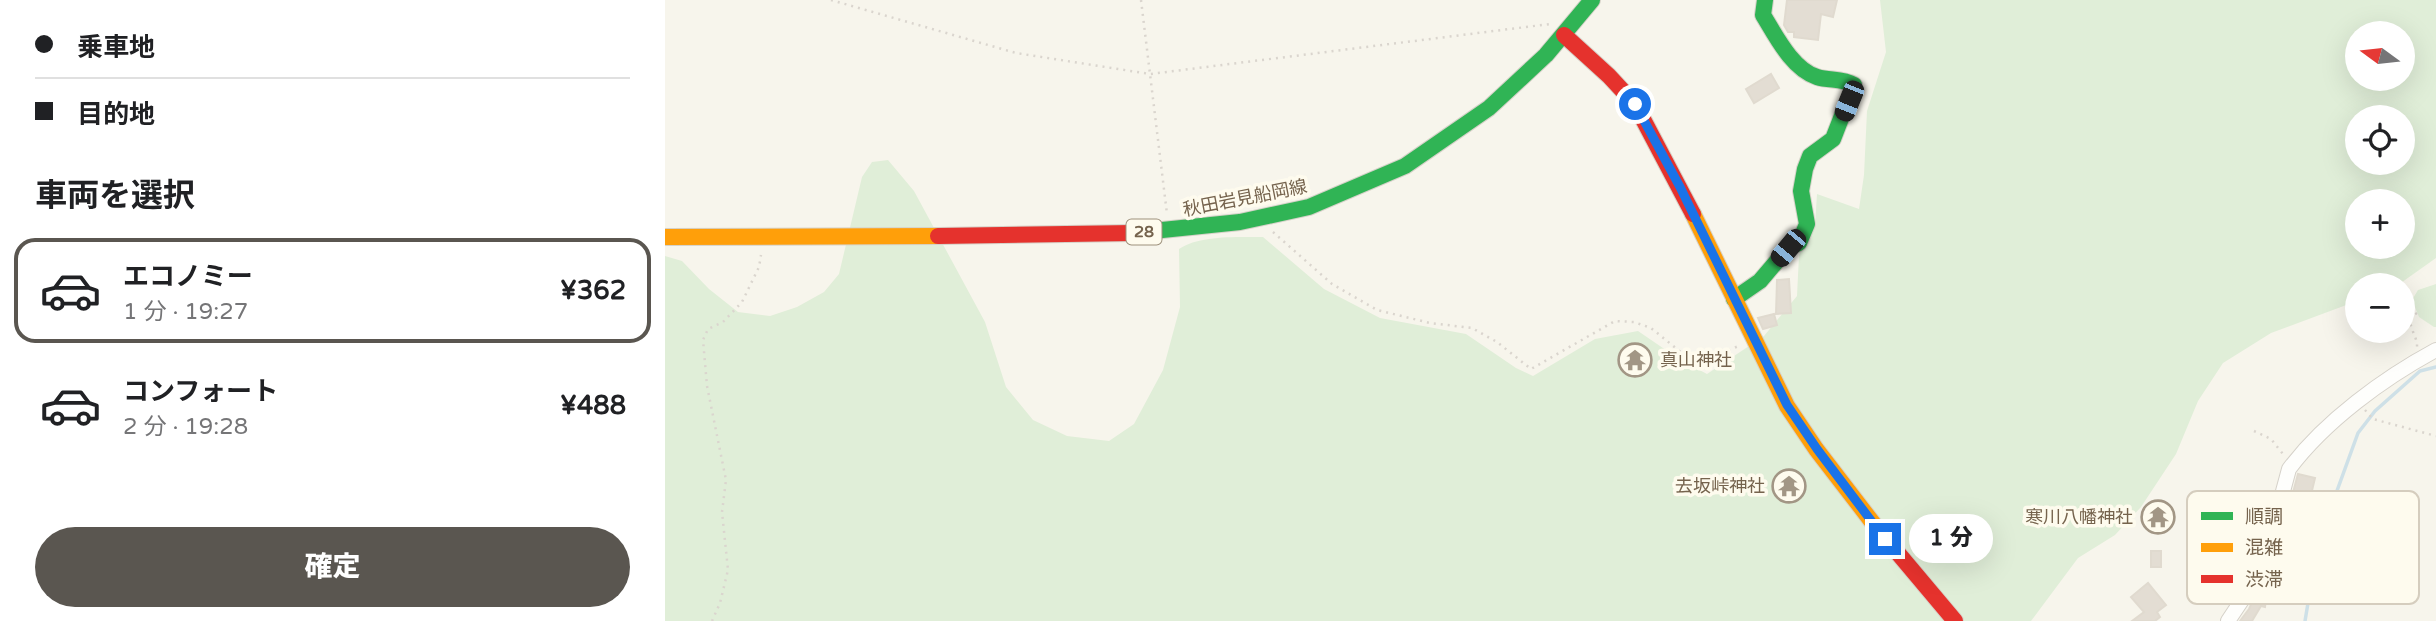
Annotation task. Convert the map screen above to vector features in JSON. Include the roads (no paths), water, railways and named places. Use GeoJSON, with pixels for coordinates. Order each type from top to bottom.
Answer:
{"type":"FeatureCollection","features":[{"type":"Feature","properties":{"kind":"street","name":"秋田岩見船岡線"},"geometry":{"type":"LineString","coordinates":[[665,236],[840,239],[1168,231],[1257,218],[1309,207],[1405,166],[1489,108],[1546,55],[1592,0]]}},
{"type":"Feature","properties":{"kind":"street"},"geometry":{"type":"LineString","coordinates":[[1734,299],[1760,281],[1788,248],[1799,243],[1807,224],[1801,191],[1804,169],[1810,156],[1833,139],[1854,85],[1844,78],[1817,77],[1802,69],[1763,15],[1765,0]]}},
{"type":"Feature","properties":{"kind":"street"},"geometry":{"type":"LineString","coordinates":[[1569,28],[1635,104],[1680,187],[1787,405],[1885,539],[1955,621]]}},
{"type":"Feature","properties":{"kind":"street"},"geometry":{"type":"LineString","coordinates":[[2281,491],[2289,469],[2328,426],[2416,361],[2436,350]]}},
{"type":"Feature","properties":{"kind":"street"},"geometry":{"type":"LineString","coordinates":[[2228,621],[2239,604]]}},
{"type":"Feature","properties":{"kind":"waterway"},"geometry":{"type":"LineString","coordinates":[[2337,491],[2358,433],[2375,411],[2420,371],[2436,367]]}},
{"type":"Feature","properties":{"kind":"waterway"},"geometry":{"type":"LineString","coordinates":[[2305,621],[2308,604]]}},
{"type":"Feature","properties":{"kind":"place","name":"真山神社"},"geometry":{"type":"Point","coordinates":[1635,360]}},
{"type":"Feature","properties":{"kind":"place","name":"去坂峠神社"},"geometry":{"type":"Point","coordinates":[1789,486]}},
{"type":"Feature","properties":{"kind":"place","name":"寒川八幡神社"},"geometry":{"type":"Point","coordinates":[2158,517]}}]}
